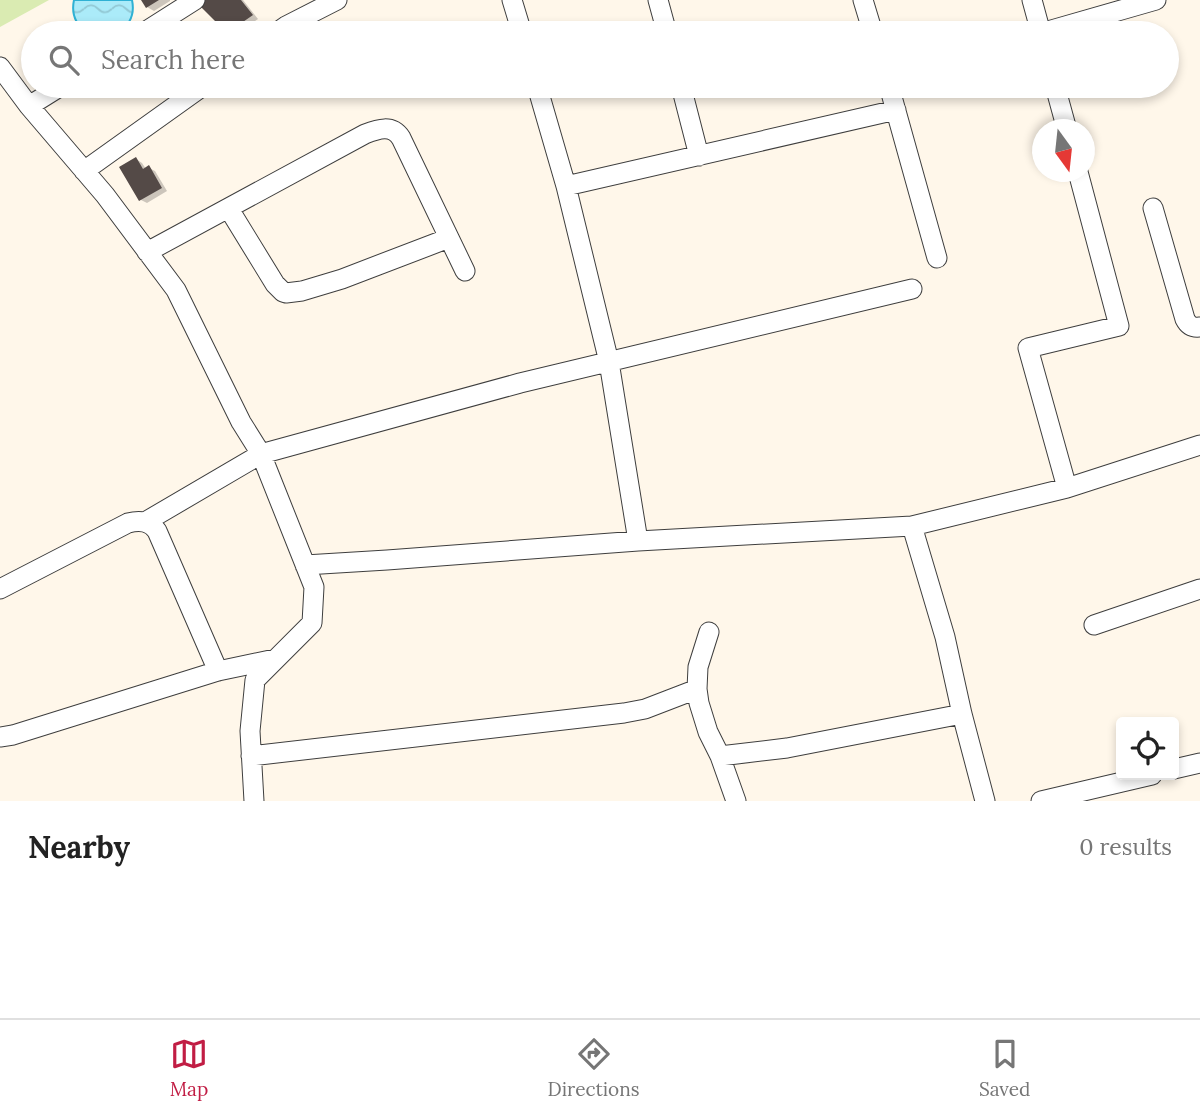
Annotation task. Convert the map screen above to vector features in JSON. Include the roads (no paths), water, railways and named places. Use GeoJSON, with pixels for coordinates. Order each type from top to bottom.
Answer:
{"type":"FeatureCollection","features":[{"type":"Feature","properties":{"kind":"street"},"geometry":{"type":"LineString","coordinates":[[162,21],[194,0]]}},
{"type":"Feature","properties":{"kind":"street"},"geometry":{"type":"LineString","coordinates":[[296,21],[337,0]]}},
{"type":"Feature","properties":{"kind":"street"},"geometry":{"type":"LineString","coordinates":[[512,0],[518,21]]}},
{"type":"Feature","properties":{"kind":"street"},"geometry":{"type":"LineString","coordinates":[[658,0],[664,21]]}},
{"type":"Feature","properties":{"kind":"street"},"geometry":{"type":"LineString","coordinates":[[863,0],[869,21]]}},
{"type":"Feature","properties":{"kind":"street"},"geometry":{"type":"LineString","coordinates":[[1032,0],[1038,21]]}},
{"type":"Feature","properties":{"kind":"street"},"geometry":{"type":"LineString","coordinates":[[1083,21],[1156,0]]}},
{"type":"Feature","properties":{"kind":"street"},"geometry":{"type":"LineString","coordinates":[[0,67],[21,95]]}},
{"type":"Feature","properties":{"kind":"street"},"geometry":{"type":"LineString","coordinates":[[23,98],[105,195],[176,290],[241,422],[261,454],[314,587],[312,623],[255,680],[250,731],[254,801]]}},
{"type":"Feature","properties":{"kind":"street"},"geometry":{"type":"LineString","coordinates":[[29,106],[42,98]]}},
{"type":"Feature","properties":{"kind":"street"},"geometry":{"type":"LineString","coordinates":[[83,171],[186,98]]}},
{"type":"Feature","properties":{"kind":"street"},"geometry":{"type":"LineString","coordinates":[[540,98],[566,186],[609,362],[638,541]]}},
{"type":"Feature","properties":{"kind":"street"},"geometry":{"type":"LineString","coordinates":[[684,98],[699,156]]}},
{"type":"Feature","properties":{"kind":"street"},"geometry":{"type":"LineString","coordinates":[[892,98],[937,258]]}},
{"type":"Feature","properties":{"kind":"street"},"geometry":{"type":"LineString","coordinates":[[1058,98],[1064,119]]}},
{"type":"Feature","properties":{"kind":"street"},"geometry":{"type":"LineString","coordinates":[[566,186],[896,110]]}},
{"type":"Feature","properties":{"kind":"street"},"geometry":{"type":"LineString","coordinates":[[148,252],[365,134],[379,129],[391,129],[401,138],[465,271]]}},
{"type":"Feature","properties":{"kind":"street"},"geometry":{"type":"LineString","coordinates":[[1067,488],[1028,348],[1119,326],[1081,182]]}},
{"type":"Feature","properties":{"kind":"street"},"geometry":{"type":"LineString","coordinates":[[1153,208],[1185,318],[1188,324],[1200,327]]}},
{"type":"Feature","properties":{"kind":"street"},"geometry":{"type":"LineString","coordinates":[[229,209],[275,284],[288,293],[342,279],[449,238]]}},
{"type":"Feature","properties":{"kind":"street"},"geometry":{"type":"LineString","coordinates":[[145,522],[261,454],[520,383],[912,289]]}},
{"type":"Feature","properties":{"kind":"street"},"geometry":{"type":"LineString","coordinates":[[304,565],[638,541],[912,526],[1067,488],[1200,445]]}},
{"type":"Feature","properties":{"kind":"street"},"geometry":{"type":"LineString","coordinates":[[0,589],[128,523],[145,522],[157,531],[218,671]]}},
{"type":"Feature","properties":{"kind":"street"},"geometry":{"type":"LineString","coordinates":[[912,526],[945,637],[985,801]]}},
{"type":"Feature","properties":{"kind":"street"},"geometry":{"type":"LineString","coordinates":[[1094,625],[1200,589]]}},
{"type":"Feature","properties":{"kind":"street"},"geometry":{"type":"LineString","coordinates":[[709,632],[698,667],[699,704],[736,801]]}},
{"type":"Feature","properties":{"kind":"street"},"geometry":{"type":"LineString","coordinates":[[0,737],[218,671],[275,659]]}},
{"type":"Feature","properties":{"kind":"street"},"geometry":{"type":"LineString","coordinates":[[251,756],[624,713],[645,709],[697,689]]}},
{"type":"Feature","properties":{"kind":"street"},"geometry":{"type":"LineString","coordinates":[[720,757],[787,748],[962,713]]}},
{"type":"Feature","properties":{"kind":"street"},"geometry":{"type":"LineString","coordinates":[[1179,768],[1200,763]]}},
{"type":"Feature","properties":{"kind":"street"},"geometry":{"type":"LineString","coordinates":[[1041,801],[1131,780]]}},
{"type":"Feature","properties":{"kind":"water"},"geometry":{"type":"Polygon","coordinates":[[[74,0],[132,0],[133,5],[129,21],[76,21],[73,10],[74,0]]]}}]}
